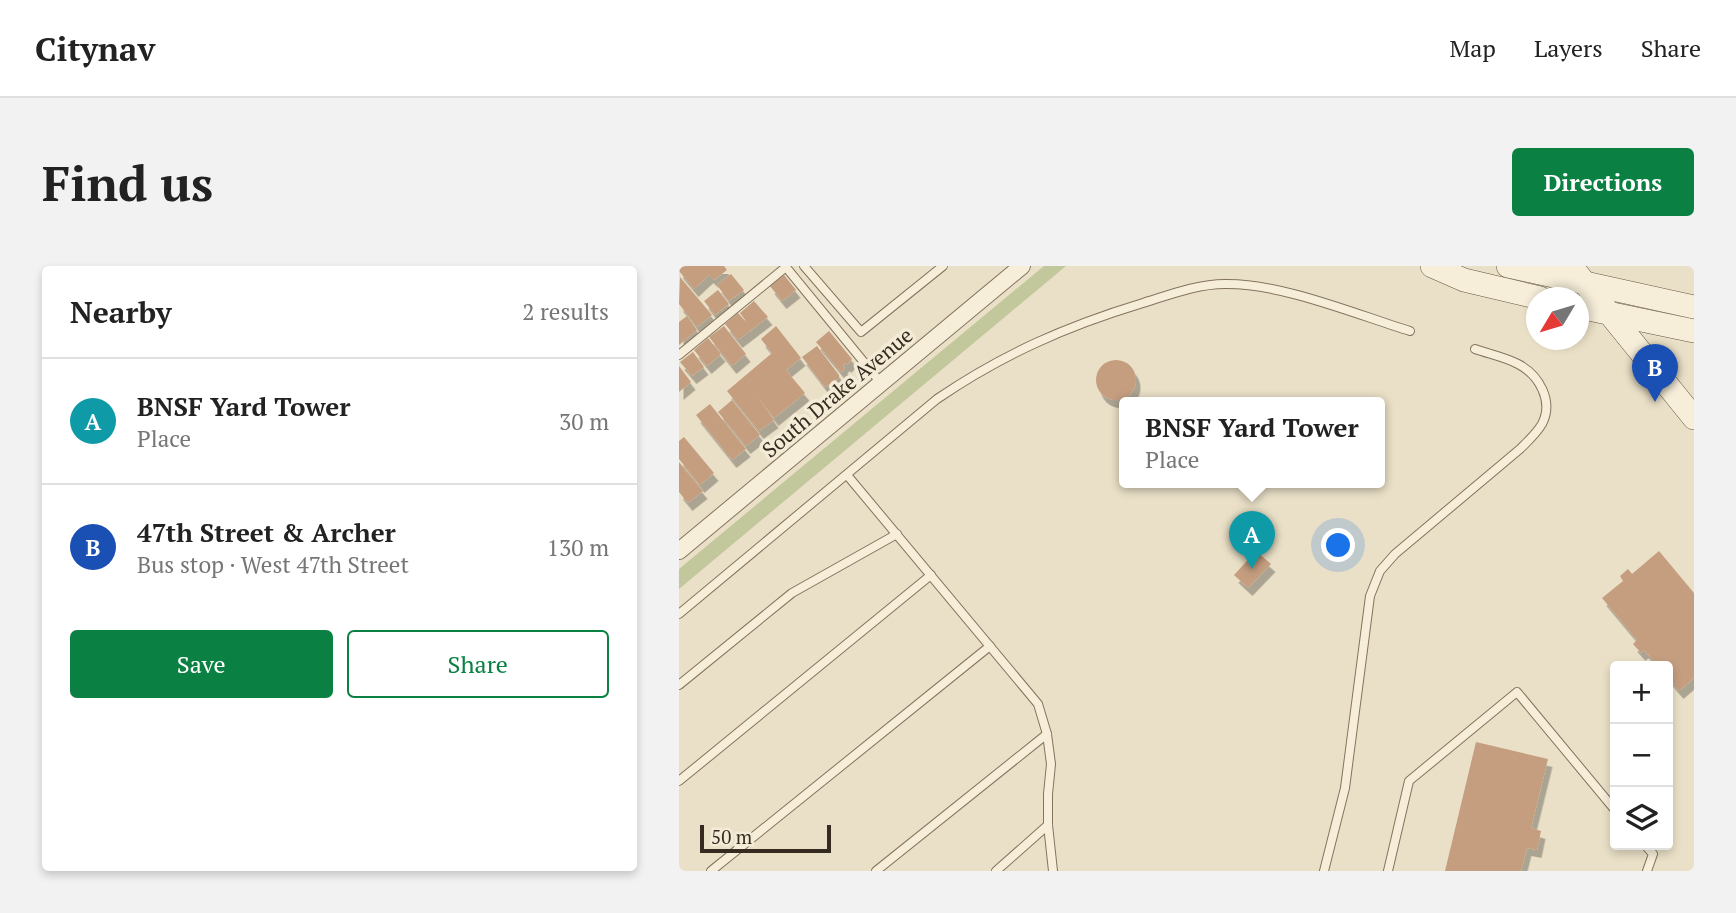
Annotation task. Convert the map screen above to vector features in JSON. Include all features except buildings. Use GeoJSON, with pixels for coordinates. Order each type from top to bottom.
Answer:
{"type":"FeatureCollection","features":[{"type":"Feature","properties":{"kind":"main road"},"geometry":{"type":"LineString","coordinates":[[1437,266],[1464,280],[1526,295]]}},
{"type":"Feature","properties":{"kind":"main road"},"geometry":{"type":"LineString","coordinates":[[1508,266],[1578,274],[1694,307]]}},
{"type":"Feature","properties":{"kind":"main road"},"geometry":{"type":"LineString","coordinates":[[1578,274],[1694,418]]}},
{"type":"Feature","properties":{"kind":"main road"},"geometry":{"type":"LineString","coordinates":[[1589,309],[1694,331]]}},
{"type":"Feature","properties":{"kind":"street","name":"South Drake Avenue"},"geometry":{"type":"LineString","coordinates":[[679,551],[1022,266]]}},
{"type":"Feature","properties":{"kind":"lane"},"geometry":{"type":"LineString","coordinates":[[804,266],[861,332],[943,266]]}},
{"type":"Feature","properties":{"kind":"lane"},"geometry":{"type":"LineString","coordinates":[[679,355],[785,267],[881,383]]}},
{"type":"Feature","properties":{"kind":"lane"},"geometry":{"type":"LineString","coordinates":[[679,614],[937,399],[979,371],[1072,326],[1184,290],[1225,284],[1276,289],[1410,331]]}},
{"type":"Feature","properties":{"kind":"lane"},"geometry":{"type":"LineString","coordinates":[[1324,871],[1345,788],[1370,596],[1380,571],[1395,554],[1520,449],[1536,433],[1543,421],[1547,406],[1543,389],[1534,377],[1519,364],[1475,349]]}},
{"type":"Feature","properties":{"kind":"lane"},"geometry":{"type":"LineString","coordinates":[[847,475],[1038,704],[1047,734],[1051,764],[1048,825],[1053,871]]}},
{"type":"Feature","properties":{"kind":"lane"},"geometry":{"type":"LineString","coordinates":[[679,685],[792,593],[897,534]]}},
{"type":"Feature","properties":{"kind":"lane"},"geometry":{"type":"LineString","coordinates":[[679,781],[931,575]]}},
{"type":"Feature","properties":{"kind":"lane"},"geometry":{"type":"LineString","coordinates":[[711,871],[990,646]]}},
{"type":"Feature","properties":{"kind":"lane"},"geometry":{"type":"LineString","coordinates":[[1388,871],[1409,781],[1517,692],[1610,804]]}},
{"type":"Feature","properties":{"kind":"lane"},"geometry":{"type":"LineString","coordinates":[[876,871],[1047,734]]}},
{"type":"Feature","properties":{"kind":"lane"},"geometry":{"type":"LineString","coordinates":[[996,871],[1048,825]]}},
{"type":"Feature","properties":{"kind":"lane"},"geometry":{"type":"LineString","coordinates":[[1647,871],[1653,854],[1649,850]]}},
{"type":"Feature","properties":{"kind":"green space"},"geometry":{"type":"Polygon","coordinates":[[[1044,266],[1066,266],[679,589],[679,569],[1044,266]]]}},
{"type":"Feature","properties":{"kind":"place","name":"47th Street & Archer"},"geometry":{"type":"Point","coordinates":[1655,402]}},
{"type":"Feature","properties":{"kind":"place","name":"BNSF Yard Tower"},"geometry":{"type":"Point","coordinates":[1252,569]}}]}
